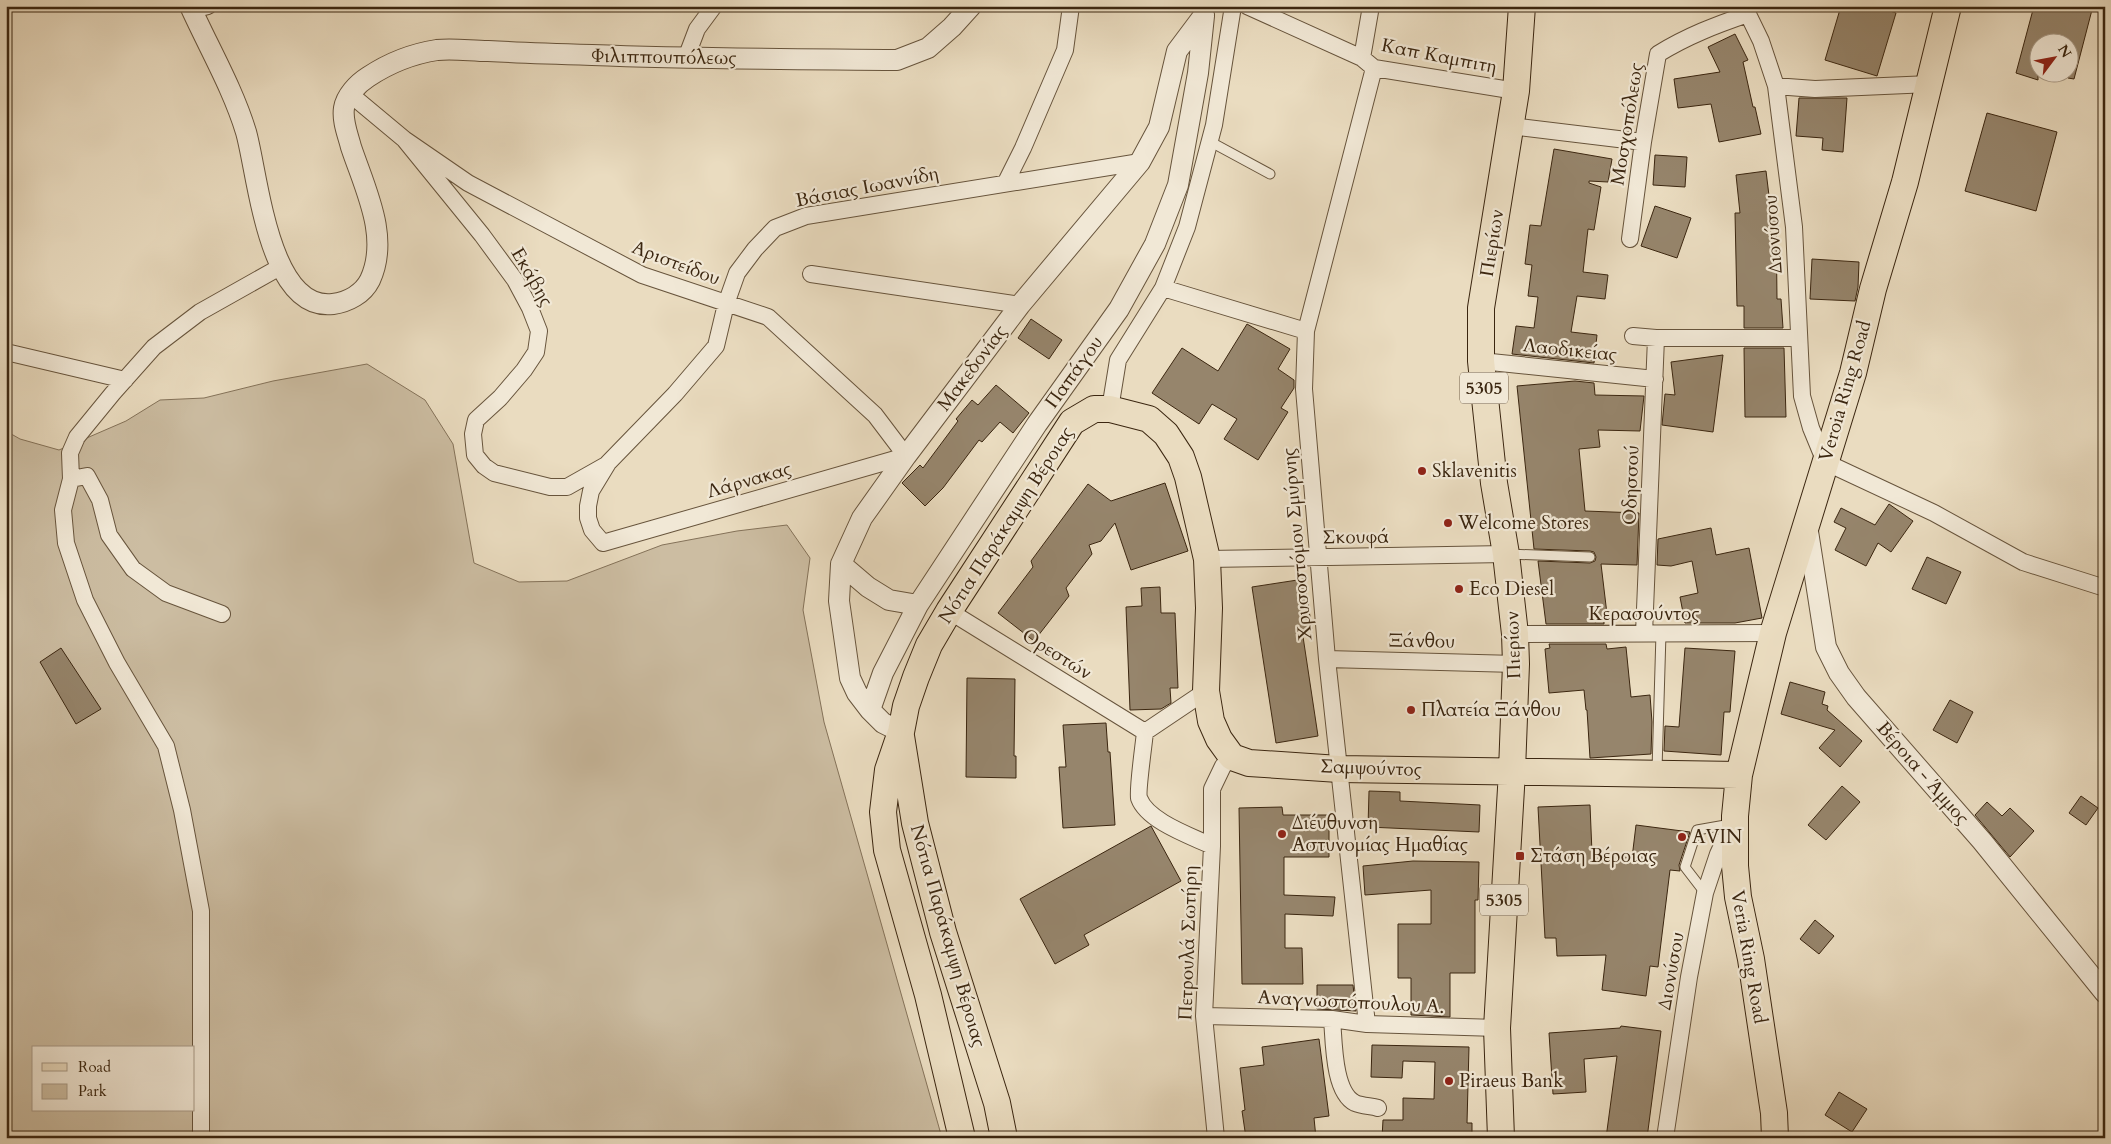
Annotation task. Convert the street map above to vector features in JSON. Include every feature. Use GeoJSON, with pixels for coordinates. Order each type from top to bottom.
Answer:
{"type":"FeatureCollection","features":[{"type":"Feature","properties":{"kind":"main road","name":"Πιερίων"},"geometry":{"type":"LineString","coordinates":[[1501,1138],[1496,1028],[1512,771],[1516,664],[1515,634],[1506,554],[1494,483],[1481,360],[1481,308],[1516,91],[1522,6]]}},
{"type":"Feature","properties":{"kind":"main road","name":"Verοia Ring Road"},"geometry":{"type":"LineString","coordinates":[[1739,775],[1773,633],[1853,373],[1873,289],[1905,182],[1948,6]]}},
{"type":"Feature","properties":{"kind":"main road","name":"Νότια Παράκαμψη Βέροιας"},"geometry":{"type":"LineString","coordinates":[[962,1138],[928,995],[886,850],[882,812],[888,770],[916,677],[930,645],[949,611],[1072,422],[1094,409],[1110,409],[1149,419],[1174,444],[1182,457],[1207,559],[1209,608],[1206,691],[1211,721],[1219,739],[1232,757]]}},
{"type":"Feature","properties":{"kind":"main road","name":"Νότια Παράκαμψη Βέροιας"},"geometry":{"type":"LineString","coordinates":[[901,732],[915,823],[943,932],[997,1103],[1004,1138]]}},
{"type":"Feature","properties":{"kind":"main road","name":"Σαμψούντος"},"geometry":{"type":"LineString","coordinates":[[1232,757],[1248,763],[1339,769],[1512,771]]}},
{"type":"Feature","properties":{"kind":"main road"},"geometry":{"type":"LineString","coordinates":[[1512,771],[1739,775]]}},
{"type":"Feature","properties":{"kind":"main road","name":"Veria Ring Road"},"geometry":{"type":"LineString","coordinates":[[1739,775],[1733,820],[1738,897],[1751,959],[1777,1130]]}},
{"type":"Feature","properties":{"kind":"street"},"geometry":{"type":"LineString","coordinates":[[686,58],[697,29],[714,6]]}},
{"type":"Feature","properties":{"kind":"street","name":"Φιλιππουπόλεως"},"geometry":{"type":"LineString","coordinates":[[350,94],[364,80],[388,64],[440,50],[686,58],[897,60],[928,48],[952,27],[971,6]]}},
{"type":"Feature","properties":{"kind":"street"},"geometry":{"type":"LineString","coordinates":[[1006,182],[1023,148],[1065,50],[1071,6]]}},
{"type":"Feature","properties":{"kind":"street","name":"Παπάγου"},"geometry":{"type":"LineString","coordinates":[[1110,409],[1118,360],[1162,288],[1187,227],[1214,125],[1233,6]]}},
{"type":"Feature","properties":{"kind":"street","name":"Καπ Καμπιτη"},"geometry":{"type":"LineString","coordinates":[[1247,6],[1368,63],[1516,91]]}},
{"type":"Feature","properties":{"kind":"street","name":"Χρυσοστόμου Σμύρνης"},"geometry":{"type":"LineString","coordinates":[[1367,1024],[1317,558],[1305,397],[1306,331],[1368,63],[1371,6]]}},
{"type":"Feature","properties":{"kind":"street"},"geometry":{"type":"LineString","coordinates":[[197,7],[246,132],[268,234],[280,268],[308,298],[331,304],[348,300],[367,285],[375,269],[378,249],[376,225],[346,130],[344,106],[350,94]]}},
{"type":"Feature","properties":{"kind":"street","name":"Διονύσου"},"geometry":{"type":"LineString","coordinates":[[1746,10],[1761,41],[1776,86],[1794,227],[1802,396],[1811,428],[1825,462]]}},
{"type":"Feature","properties":{"kind":"street","name":"Μοσχοπόλεως"},"geometry":{"type":"LineString","coordinates":[[1630,239],[1643,142],[1658,54],[1677,42],[1746,10]]}},
{"type":"Feature","properties":{"kind":"street","name":"Παπάγου"},"geometry":{"type":"LineString","coordinates":[[870,710],[883,673],[918,604],[1037,424],[1118,309],[1155,244],[1178,185],[1198,73],[1205,11]]}},
{"type":"Feature","properties":{"kind":"street","name":"Μακεδονίας"},"geometry":{"type":"LineString","coordinates":[[901,732],[883,723],[870,710],[857,693],[850,678],[846,661],[840,600],[841,564],[862,518],[906,456],[1020,305],[1140,162],[1159,127],[1177,51],[1205,11]]}},
{"type":"Feature","properties":{"kind":"street"},"geometry":{"type":"LineString","coordinates":[[1776,86],[1815,89],[1930,84]]}},
{"type":"Feature","properties":{"kind":"street","name":"Εκάβης"},"geometry":{"type":"LineString","coordinates":[[350,94],[404,138],[515,280],[530,308],[539,331],[536,352],[524,370],[500,398],[476,420],[473,434],[475,455],[484,466],[494,473],[550,487],[567,487],[608,463]]}},
{"type":"Feature","properties":{"kind":"street"},"geometry":{"type":"LineString","coordinates":[[1511,126],[1643,142]]}},
{"type":"Feature","properties":{"kind":"street","name":"Αριστείδου"},"geometry":{"type":"LineString","coordinates":[[404,138],[468,183],[642,274],[768,317],[874,415],[906,456]]}},
{"type":"Feature","properties":{"kind":"street","name":"Βάσιας Ιωαννίδη"},"geometry":{"type":"LineString","coordinates":[[603,543],[592,530],[588,518],[591,491],[608,463],[675,394],[716,346],[726,304],[737,273],[755,249],[775,228],[806,216],[1006,182],[1140,162]]}},
{"type":"Feature","properties":{"kind":"street"},"geometry":{"type":"LineString","coordinates":[[201,1138],[201,911],[182,810],[166,746],[117,664],[85,600],[66,543],[63,510],[71,479],[70,453],[77,437],[124,380],[154,347],[200,312],[280,268]]}},
{"type":"Feature","properties":{"kind":"street"},"geometry":{"type":"LineString","coordinates":[[812,274],[1020,305]]}},
{"type":"Feature","properties":{"kind":"street"},"geometry":{"type":"LineString","coordinates":[[1162,288],[1306,331]]}},
{"type":"Feature","properties":{"kind":"street","name":"Λαοδικείας"},"geometry":{"type":"LineString","coordinates":[[1633,336],[1656,338],[1798,338]]}},
{"type":"Feature","properties":{"kind":"street","name":"Οδησσού"},"geometry":{"type":"LineString","coordinates":[[1644,634],[1656,338]]}},
{"type":"Feature","properties":{"kind":"street"},"geometry":{"type":"LineString","coordinates":[[6,352],[124,380]]}},
{"type":"Feature","properties":{"kind":"street","name":"Λαοδικείας"},"geometry":{"type":"LineString","coordinates":[[1481,360],[1655,379]]}},
{"type":"Feature","properties":{"kind":"street","name":"Λάρνακας"},"geometry":{"type":"LineString","coordinates":[[603,543],[906,456]]}},
{"type":"Feature","properties":{"kind":"street"},"geometry":{"type":"LineString","coordinates":[[1825,462],[1934,513],[2023,562],[2105,588]]}},
{"type":"Feature","properties":{"kind":"street"},"geometry":{"type":"LineString","coordinates":[[71,479],[87,476],[100,500],[109,535],[132,569],[166,593],[222,614]]}},
{"type":"Feature","properties":{"kind":"street","name":"Βέροια - Άμμος"},"geometry":{"type":"LineString","coordinates":[[1807,524],[1826,647],[1839,673],[1856,697],[1982,841],[2105,992]]}},
{"type":"Feature","properties":{"kind":"street","name":"Σκουφά"},"geometry":{"type":"LineString","coordinates":[[1207,559],[1506,554]]}},
{"type":"Feature","properties":{"kind":"street"},"geometry":{"type":"LineString","coordinates":[[841,564],[868,587],[889,600],[918,604]]}},
{"type":"Feature","properties":{"kind":"street","name":"Ορεστών"},"geometry":{"type":"LineString","coordinates":[[949,611],[1145,732]]}},
{"type":"Feature","properties":{"kind":"street","name":"Κερασούντος"},"geometry":{"type":"LineString","coordinates":[[1515,634],[1773,633]]}},
{"type":"Feature","properties":{"kind":"street","name":"Ξάνθου"},"geometry":{"type":"LineString","coordinates":[[1327,659],[1516,664]]}},
{"type":"Feature","properties":{"kind":"street"},"geometry":{"type":"LineString","coordinates":[[1206,691],[1145,732],[1139,797],[1149,812],[1166,824],[1212,846]]}},
{"type":"Feature","properties":{"kind":"street","name":"Πετρουλά Σωτήρη"},"geometry":{"type":"LineString","coordinates":[[1215,1136],[1214,1103],[1204,1016],[1212,846],[1212,789],[1223,766],[1232,757]]}},
{"type":"Feature","properties":{"kind":"street","name":"Διονύσου"},"geometry":{"type":"LineString","coordinates":[[1665,1138],[1689,976],[1705,893],[1718,854],[1733,820]]}},
{"type":"Feature","properties":{"kind":"street","name":"Αναγνωστόπουλου Α."},"geometry":{"type":"LineString","coordinates":[[1204,1016],[1332,1019],[1367,1024],[1496,1028]]}},
{"type":"Feature","properties":{"kind":"street"},"geometry":{"type":"LineString","coordinates":[[1332,1019],[1340,1083],[1345,1094],[1355,1103],[1378,1108]]}},
{"type":"Feature","properties":{"kind":"lane"},"geometry":{"type":"LineString","coordinates":[[1209,141],[1270,174]]}},
{"type":"Feature","properties":{"kind":"lane"},"geometry":{"type":"LineString","coordinates":[[1506,554],[1590,557]]}},
{"type":"Feature","properties":{"kind":"lane"},"geometry":{"type":"LineString","coordinates":[[1657,774],[1661,633]]}},
{"type":"Feature","properties":{"kind":"lane"},"geometry":{"type":"LineString","coordinates":[[1705,893],[1685,867],[1697,830],[1733,820]]}},
{"type":"Feature","properties":{"kind":"green space"},"geometry":{"type":"Polygon","coordinates":[[[367,364],[425,400],[453,444],[474,563],[519,582],[567,581],[662,545],[737,531],[787,525],[810,558],[803,610],[824,722],[942,1138],[6,1138],[6,431],[20,439],[59,450],[126,421],[160,400],[204,398],[273,381],[367,364]]]}},
{"type":"Feature","properties":{"kind":"building"},"geometry":{"type":"Polygon","coordinates":[[[1841,6],[1885,6],[1884,9],[1896,13],[1877,76],[1825,60],[1841,6]]]}},
{"type":"Feature","properties":{"kind":"building"},"geometry":{"type":"Polygon","coordinates":[[[2034,6],[2093,6],[2078,64],[2078,32],[2028,32],[2028,77],[2016,73],[2034,6]]]}},
{"type":"Feature","properties":{"kind":"building"},"geometry":{"type":"Polygon","coordinates":[[[1735,34],[1748,60],[1743,62],[1761,134],[1719,142],[1711,104],[1678,108],[1674,79],[1720,72],[1708,47],[1735,34]]]}},
{"type":"Feature","properties":{"kind":"building"},"geometry":{"type":"Polygon","coordinates":[[[1799,98],[1847,98],[1843,152],[1822,150],[1823,138],[1796,136],[1799,98]]]}},
{"type":"Feature","properties":{"kind":"building"},"geometry":{"type":"Polygon","coordinates":[[[1987,113],[2057,132],[2036,211],[1965,191],[1987,113]]]}},
{"type":"Feature","properties":{"kind":"building"},"geometry":{"type":"Polygon","coordinates":[[[1554,149],[1612,159],[1608,182],[1589,181],[1589,183],[1601,187],[1594,230],[1588,229],[1583,272],[1608,275],[1605,299],[1577,296],[1571,332],[1597,335],[1594,363],[1512,354],[1516,326],[1534,328],[1538,297],[1528,296],[1532,265],[1525,264],[1530,225],[1541,226],[1554,149]]]}},
{"type":"Feature","properties":{"kind":"building"},"geometry":{"type":"Polygon","coordinates":[[[1655,155],[1687,157],[1685,187],[1653,185],[1655,155]]]}},
{"type":"Feature","properties":{"kind":"building"},"geometry":{"type":"Polygon","coordinates":[[[1766,171],[1771,212],[1776,212],[1777,299],[1781,299],[1783,328],[1744,328],[1744,306],[1737,306],[1735,213],[1740,213],[1736,175],[1766,171]]]}},
{"type":"Feature","properties":{"kind":"building"},"geometry":{"type":"Polygon","coordinates":[[[1655,206],[1691,218],[1677,258],[1641,246],[1655,206]]]}},
{"type":"Feature","properties":{"kind":"building"},"geometry":{"type":"Polygon","coordinates":[[[1812,259],[1859,262],[1858,287],[1855,301],[1810,299],[1812,259]]]}},
{"type":"Feature","properties":{"kind":"building"},"geometry":{"type":"Polygon","coordinates":[[[1031,319],[1062,340],[1049,359],[1018,338],[1031,319]]]}},
{"type":"Feature","properties":{"kind":"building"},"geometry":{"type":"Polygon","coordinates":[[[1247,324],[1290,349],[1278,369],[1294,380],[1294,388],[1281,408],[1288,412],[1258,460],[1224,439],[1237,419],[1212,404],[1199,424],[1152,393],[1182,348],[1218,371],[1247,324]]]}},
{"type":"Feature","properties":{"kind":"building"},"geometry":{"type":"Polygon","coordinates":[[[1744,348],[1784,348],[1786,417],[1745,417],[1744,348]]]}},
{"type":"Feature","properties":{"kind":"building"},"geometry":{"type":"Polygon","coordinates":[[[1723,355],[1713,432],[1662,425],[1665,394],[1675,395],[1671,362],[1723,355]]]}},
{"type":"Feature","properties":{"kind":"building"},"geometry":{"type":"Polygon","coordinates":[[[1575,381],[1594,383],[1595,395],[1644,396],[1640,431],[1598,430],[1600,447],[1579,449],[1585,511],[1639,513],[1637,565],[1601,564],[1607,614],[1604,614],[1604,624],[1546,624],[1538,561],[1590,563],[1595,561],[1596,557],[1594,552],[1590,551],[1534,549],[1517,386],[1575,381]]]}},
{"type":"Feature","properties":{"kind":"building"},"geometry":{"type":"Polygon","coordinates":[[[996,385],[1029,413],[1013,433],[1000,422],[982,442],[979,440],[943,488],[925,506],[902,483],[920,465],[923,468],[958,421],[956,419],[972,400],[978,405],[996,385]]]}},
{"type":"Feature","properties":{"kind":"building"},"geometry":{"type":"Polygon","coordinates":[[[1165,483],[1188,551],[1131,570],[1115,523],[1101,541],[1089,545],[1092,554],[1066,588],[1069,596],[1034,641],[998,613],[1033,567],[1031,561],[1088,484],[1111,501],[1165,483]]]}},
{"type":"Feature","properties":{"kind":"building"},"geometry":{"type":"Polygon","coordinates":[[[1889,504],[1913,521],[1891,552],[1878,543],[1866,566],[1835,550],[1846,528],[1834,522],[1841,508],[1875,525],[1889,504]]]}},
{"type":"Feature","properties":{"kind":"building"},"geometry":{"type":"Polygon","coordinates":[[[1711,528],[1716,555],[1749,548],[1762,618],[1735,623],[1685,623],[1680,597],[1698,593],[1692,561],[1671,566],[1657,565],[1658,539],[1711,528]]]}},
{"type":"Feature","properties":{"kind":"building"},"geometry":{"type":"Polygon","coordinates":[[[1927,557],[1961,572],[1946,604],[1912,589],[1927,557]]]}},
{"type":"Feature","properties":{"kind":"building"},"geometry":{"type":"Polygon","coordinates":[[[1304,579],[1312,629],[1302,630],[1318,736],[1276,743],[1252,587],[1304,579]]]}},
{"type":"Feature","properties":{"kind":"building"},"geometry":{"type":"Polygon","coordinates":[[[1160,587],[1161,613],[1175,613],[1178,688],[1170,688],[1171,703],[1161,709],[1130,710],[1126,607],[1142,606],[1141,588],[1160,587]]]}},
{"type":"Feature","properties":{"kind":"building"},"geometry":{"type":"Polygon","coordinates":[[[1549,644],[1606,644],[1607,649],[1626,647],[1631,697],[1650,695],[1652,722],[1651,754],[1590,758],[1584,690],[1549,693],[1545,649],[1550,648],[1549,644]]]}},
{"type":"Feature","properties":{"kind":"building"},"geometry":{"type":"Polygon","coordinates":[[[61,648],[101,709],[76,724],[40,662],[61,648]]]}},
{"type":"Feature","properties":{"kind":"building"},"geometry":{"type":"Polygon","coordinates":[[[1685,648],[1735,651],[1730,712],[1724,712],[1721,755],[1664,751],[1665,726],[1679,727],[1685,648]]]}},
{"type":"Feature","properties":{"kind":"building"},"geometry":{"type":"Polygon","coordinates":[[[967,678],[1015,679],[1014,756],[1016,756],[1016,778],[966,777],[967,678]]]}},
{"type":"Feature","properties":{"kind":"building"},"geometry":{"type":"Polygon","coordinates":[[[1790,682],[1825,692],[1822,704],[1828,706],[1827,710],[1862,741],[1840,767],[1819,748],[1835,730],[1781,714],[1790,682]]]}},
{"type":"Feature","properties":{"kind":"building"},"geometry":{"type":"Polygon","coordinates":[[[1950,700],[1973,712],[1957,743],[1933,730],[1950,700]]]}},
{"type":"Feature","properties":{"kind":"building"},"geometry":{"type":"Polygon","coordinates":[[[1106,723],[1115,825],[1063,828],[1059,767],[1066,767],[1063,725],[1106,723]]]}},
{"type":"Feature","properties":{"kind":"building"},"geometry":{"type":"Polygon","coordinates":[[[1842,786],[1860,802],[1826,840],[1808,825],[1842,786]]]}},
{"type":"Feature","properties":{"kind":"building"},"geometry":{"type":"Polygon","coordinates":[[[1369,791],[1400,792],[1400,801],[1480,805],[1479,832],[1368,827],[1369,791]]]}},
{"type":"Feature","properties":{"kind":"building"},"geometry":{"type":"Polygon","coordinates":[[[2081,796],[2098,808],[2086,825],[2069,813],[2081,796]]]}},
{"type":"Feature","properties":{"kind":"building"},"geometry":{"type":"Polygon","coordinates":[[[1987,802],[2002,816],[2010,808],[2034,831],[2010,857],[1975,815],[1987,802]]]}},
{"type":"Feature","properties":{"kind":"building"},"geometry":{"type":"Polygon","coordinates":[[[1590,805],[1592,853],[1632,858],[1636,825],[1690,832],[1679,865],[1680,871],[1670,870],[1658,967],[1650,966],[1646,996],[1602,990],[1606,955],[1557,956],[1556,938],[1545,938],[1538,807],[1590,805]]]}},
{"type":"Feature","properties":{"kind":"building"},"geometry":{"type":"Polygon","coordinates":[[[1282,807],[1283,815],[1329,815],[1329,857],[1284,857],[1284,895],[1335,897],[1333,916],[1285,914],[1285,948],[1302,948],[1303,984],[1242,984],[1239,808],[1282,807]]]}},
{"type":"Feature","properties":{"kind":"building"},"geometry":{"type":"Polygon","coordinates":[[[1151,826],[1181,881],[1084,935],[1089,945],[1055,964],[1020,899],[1151,826]]]}},
{"type":"Feature","properties":{"kind":"building"},"geometry":{"type":"Polygon","coordinates":[[[1413,861],[1479,862],[1478,900],[1475,900],[1475,973],[1450,973],[1450,1017],[1411,1015],[1411,978],[1398,978],[1398,924],[1431,924],[1431,890],[1365,895],[1363,866],[1413,861]]]}},
{"type":"Feature","properties":{"kind":"building"},"geometry":{"type":"Polygon","coordinates":[[[1815,920],[1834,936],[1819,954],[1800,939],[1815,920]]]}},
{"type":"Feature","properties":{"kind":"building"},"geometry":{"type":"Polygon","coordinates":[[[1317,985],[1353,985],[1356,1011],[1317,1009],[1317,985]]]}},
{"type":"Feature","properties":{"kind":"building"},"geometry":{"type":"Polygon","coordinates":[[[1621,1026],[1661,1031],[1647,1138],[1606,1138],[1617,1056],[1584,1059],[1586,1092],[1553,1094],[1549,1033],[1620,1028],[1621,1026]]]}},
{"type":"Feature","properties":{"kind":"building"},"geometry":{"type":"Polygon","coordinates":[[[1319,1039],[1329,1116],[1314,1118],[1316,1138],[1246,1138],[1242,1111],[1245,1110],[1240,1068],[1264,1065],[1262,1047],[1319,1039]]]}},
{"type":"Feature","properties":{"kind":"building"},"geometry":{"type":"Polygon","coordinates":[[[1372,1045],[1469,1047],[1467,1123],[1472,1123],[1472,1138],[1382,1138],[1383,1120],[1403,1120],[1403,1098],[1434,1099],[1435,1062],[1403,1061],[1402,1078],[1371,1077],[1372,1045]]]}},
{"type":"Feature","properties":{"kind":"building"},"geometry":{"type":"Polygon","coordinates":[[[1839,1092],[1867,1109],[1852,1132],[1825,1115],[1839,1092]]]}},
{"type":"Feature","properties":{"kind":"place","name":"Sklavenitis"},"geometry":{"type":"Point","coordinates":[1422,471]}},
{"type":"Feature","properties":{"kind":"place","name":"Welcome Stores"},"geometry":{"type":"Point","coordinates":[1448,523]}},
{"type":"Feature","properties":{"kind":"place","name":"Eco Diesel"},"geometry":{"type":"Point","coordinates":[1459,589]}},
{"type":"Feature","properties":{"kind":"place","name":"Πλατεία Ξάνθου"},"geometry":{"type":"Point","coordinates":[1411,710]}},
{"type":"Feature","properties":{"kind":"place","name":"Διέυθυνση Αστυνομίας Ημαθίας"},"geometry":{"type":"Point","coordinates":[1282,834]}},
{"type":"Feature","properties":{"kind":"place","name":"AVIN"},"geometry":{"type":"Point","coordinates":[1682,837]}},
{"type":"Feature","properties":{"kind":"place","name":"Στάση Βέροιας"},"geometry":{"type":"Point","coordinates":[1520,856]}},
{"type":"Feature","properties":{"kind":"place","name":"Piraeus Bank"},"geometry":{"type":"Point","coordinates":[1449,1081]}}]}
